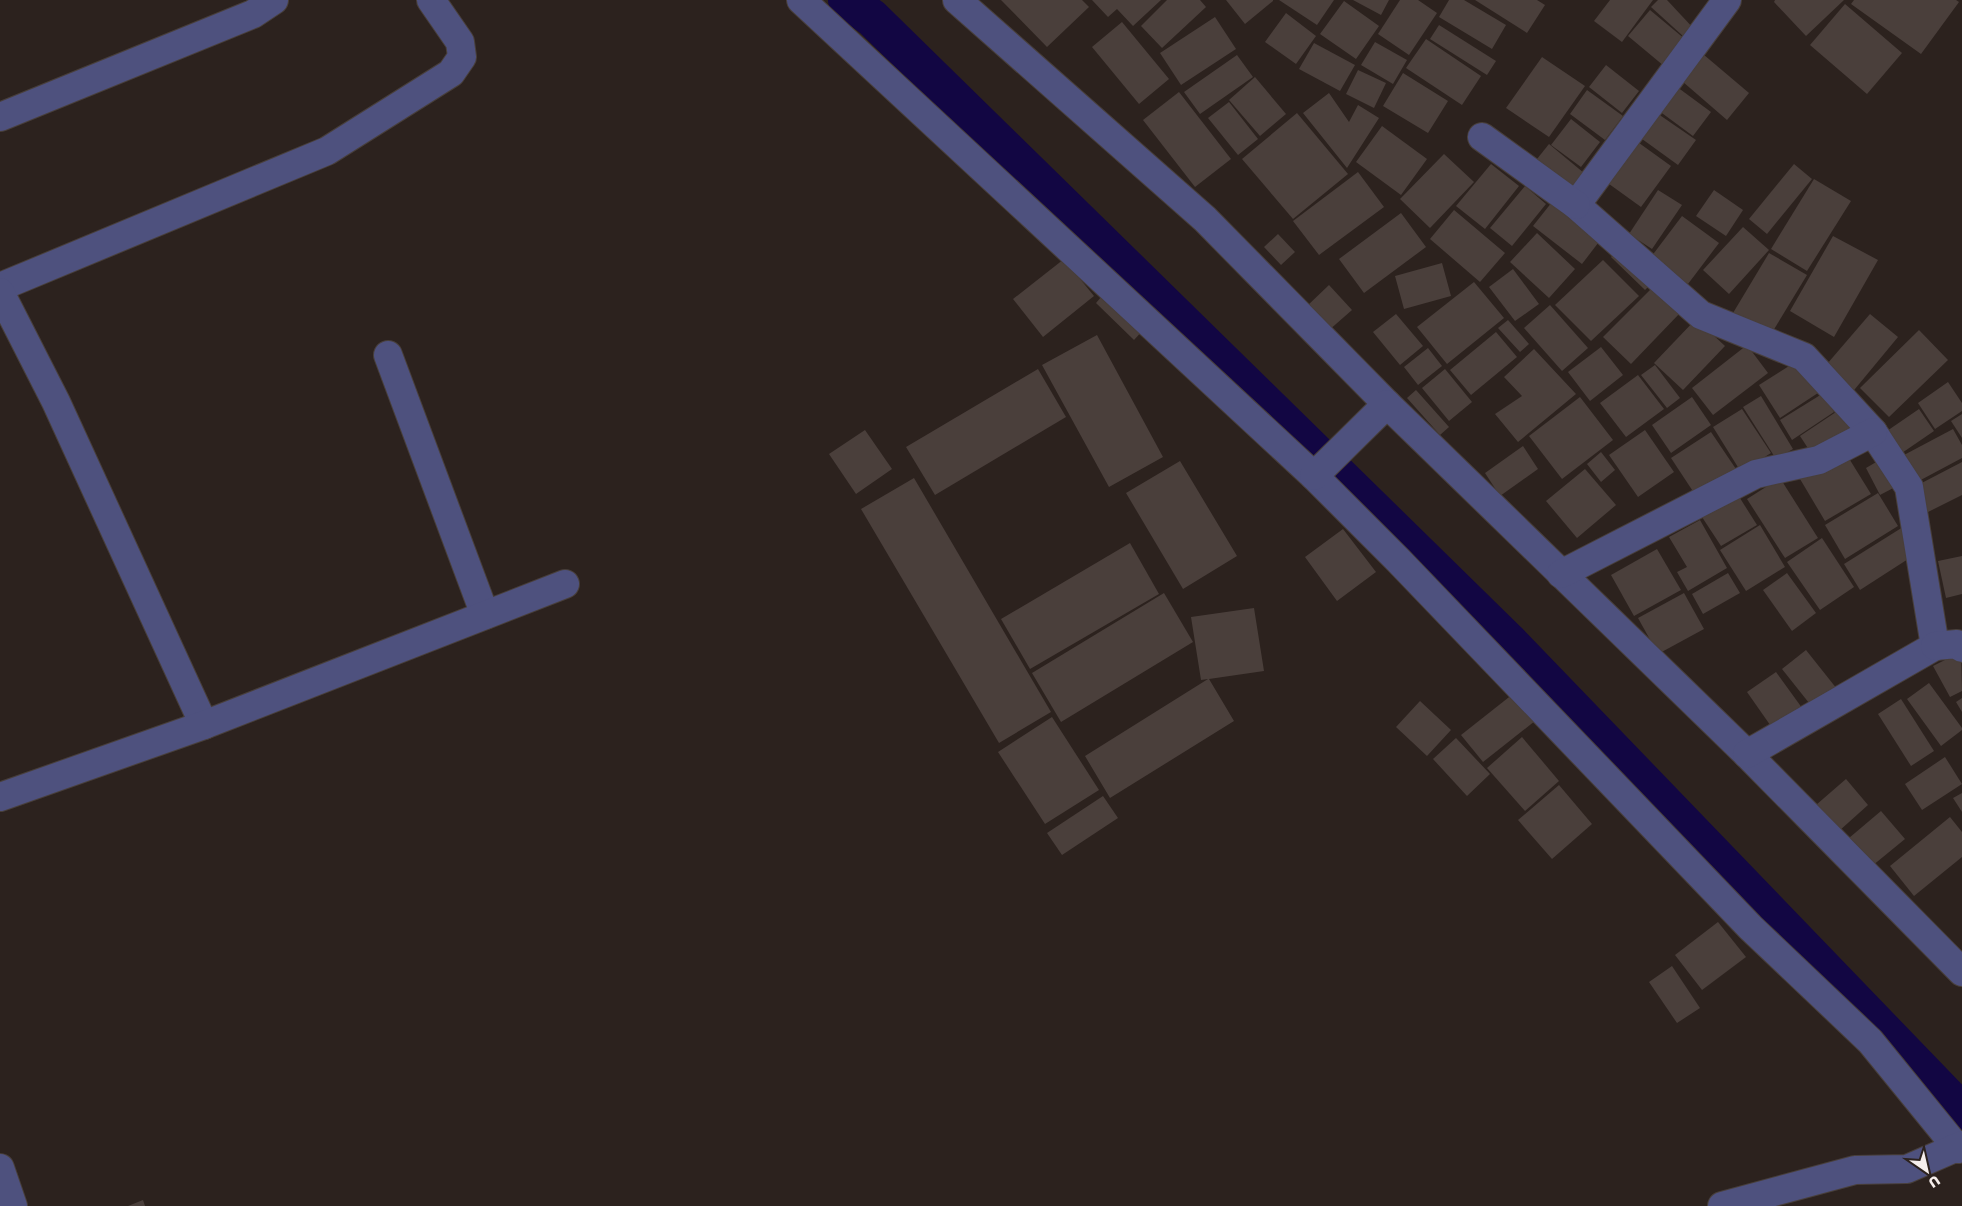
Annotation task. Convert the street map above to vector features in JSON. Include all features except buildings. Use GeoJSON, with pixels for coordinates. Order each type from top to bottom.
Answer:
{"type":"FeatureCollection","features":[{"type":"Feature","properties":{"kind":"street"},"geometry":{"type":"LineString","coordinates":[[0,117],[252,14],[274,0]]}},
{"type":"Feature","properties":{"kind":"street"},"geometry":{"type":"LineString","coordinates":[[0,287],[327,151],[451,73],[462,57],[460,42],[430,0]]}},
{"type":"Feature","properties":{"kind":"street"},"geometry":{"type":"LineString","coordinates":[[801,0],[1317,473],[1750,927],[1870,1042],[1960,1147],[1907,1170],[1855,1170],[1722,1206]]}},
{"type":"Feature","properties":{"kind":"street"},"geometry":{"type":"LineString","coordinates":[[956,0],[1205,219],[1380,411],[1561,574],[1747,754],[1962,972]]}},
{"type":"Feature","properties":{"kind":"street"},"geometry":{"type":"LineString","coordinates":[[1576,205],[1727,0]]}},
{"type":"Feature","properties":{"kind":"street"},"geometry":{"type":"LineString","coordinates":[[1482,137],[1576,205],[1701,315],[1804,357],[1873,432],[1909,487],[1935,646]]}},
{"type":"Feature","properties":{"kind":"street"},"geometry":{"type":"LineString","coordinates":[[0,292],[56,402],[204,725]]}},
{"type":"Feature","properties":{"kind":"street"},"geometry":{"type":"LineString","coordinates":[[388,355],[485,615]]}},
{"type":"Feature","properties":{"kind":"street"},"geometry":{"type":"LineString","coordinates":[[1317,473],[1380,411]]}},
{"type":"Feature","properties":{"kind":"street"},"geometry":{"type":"LineString","coordinates":[[1561,574],[1756,474],[1819,460],[1873,432]]}},
{"type":"Feature","properties":{"kind":"street"},"geometry":{"type":"LineString","coordinates":[[0,797],[204,725],[564,584]]}},
{"type":"Feature","properties":{"kind":"street"},"geometry":{"type":"LineString","coordinates":[[1747,754],[1935,646],[1957,644],[1962,648]]}},
{"type":"Feature","properties":{"kind":"street"},"geometry":{"type":"LineString","coordinates":[[0,1168],[13,1206]]}},
{"type":"Feature","properties":{"kind":"waterway"},"geometry":{"type":"LineString","coordinates":[[847,0],[872,18],[1508,641],[1962,1112]]}}]}
